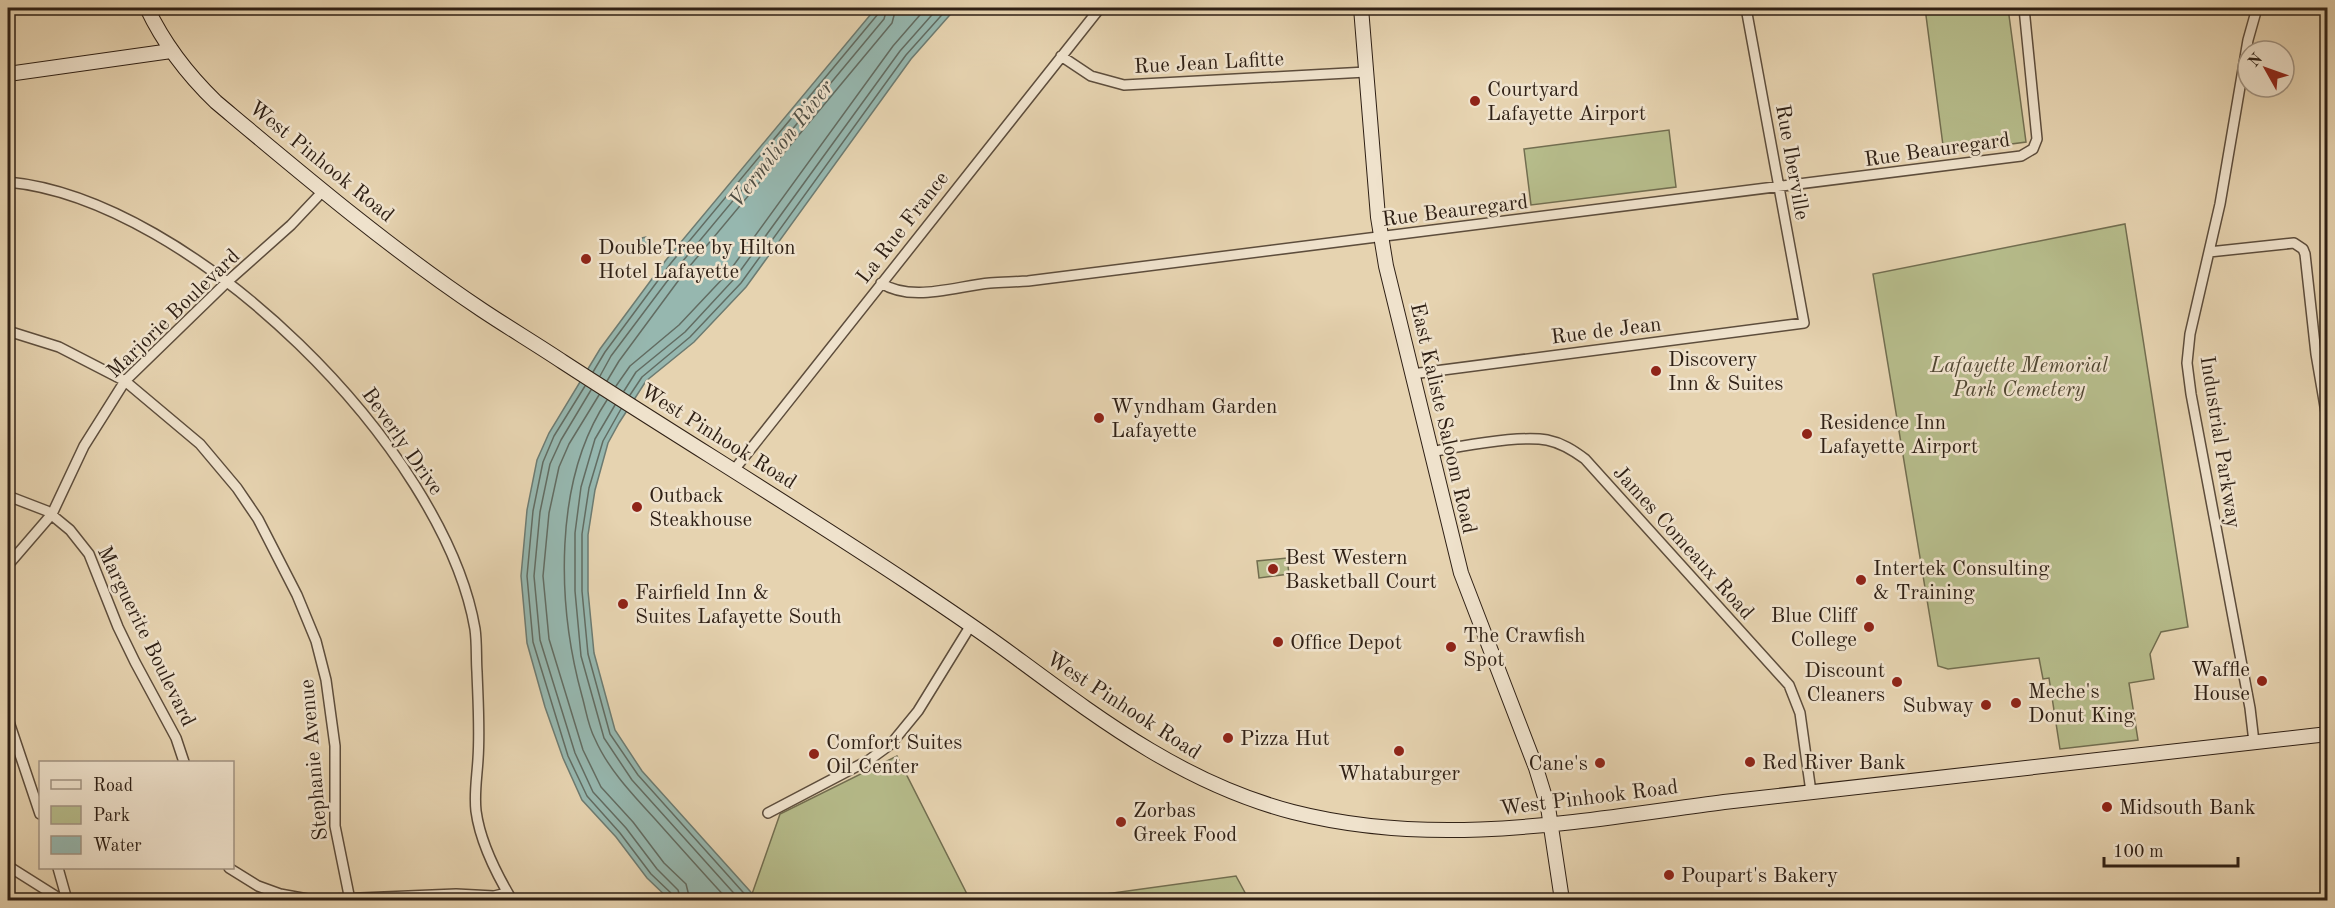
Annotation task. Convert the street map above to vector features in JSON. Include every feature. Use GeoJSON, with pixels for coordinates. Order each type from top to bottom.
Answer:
{"type":"FeatureCollection","features":[{"type":"Feature","properties":{"kind":"main road","name":"West Pinhook Road"},"geometry":{"type":"LineString","coordinates":[[147,8],[171,51],[186,72],[216,102],[324,190],[481,310],[734,470],[971,625],[1137,743],[1185,772],[1252,800],[1325,820],[1397,830],[1455,831],[1551,824],[1811,792],[2328,734]]}},
{"type":"Feature","properties":{"kind":"main road","name":"East Kaliste Saloom Road"},"geometry":{"type":"LineString","coordinates":[[1361,8],[1380,237],[1461,573],[1536,768],[1551,824],[1562,900]]}},
{"type":"Feature","properties":{"kind":"main road"},"geometry":{"type":"LineString","coordinates":[[8,74],[171,51]]}},
{"type":"Feature","properties":{"kind":"street","name":"La Rue France"},"geometry":{"type":"LineString","coordinates":[[734,470],[1100,8]]}},
{"type":"Feature","properties":{"kind":"street","name":"Rue Iberville"},"geometry":{"type":"LineString","coordinates":[[1746,8],[1804,323]]}},
{"type":"Feature","properties":{"kind":"street","name":"Rue Beauregard"},"geometry":{"type":"LineString","coordinates":[[881,283],[898,292],[918,292],[1095,273],[2021,156],[2033,149],[2037,134],[2024,8]]}},
{"type":"Feature","properties":{"kind":"street","name":"Industrial Parkway"},"geometry":{"type":"LineString","coordinates":[[2254,742],[2250,708],[2188,378],[2190,334],[2228,161],[2248,40],[2257,8]]}},
{"type":"Feature","properties":{"kind":"street","name":"Rue Jean Lafitte"},"geometry":{"type":"LineString","coordinates":[[1061,56],[1091,76],[1124,85],[1366,72]]}},
{"type":"Feature","properties":{"kind":"street","name":"Beverly Drive"},"geometry":{"type":"LineString","coordinates":[[8,182],[54,191],[93,204],[184,252],[227,282],[302,345],[344,390],[406,471],[452,550],[468,596],[475,631],[478,748],[475,798],[478,819],[487,847],[510,897]]}},
{"type":"Feature","properties":{"kind":"street","name":"Marjorie Boulevard"},"geometry":{"type":"LineString","coordinates":[[8,565],[52,514],[84,446],[125,381],[227,282],[291,225],[324,190]]}},
{"type":"Feature","properties":{"kind":"street"},"geometry":{"type":"LineString","coordinates":[[2209,252],[2294,243],[2302,249],[2305,254],[2316,354],[2328,424]]}},
{"type":"Feature","properties":{"kind":"street","name":"Rue de Jean"},"geometry":{"type":"LineString","coordinates":[[1412,374],[1804,323]]}},
{"type":"Feature","properties":{"kind":"street","name":"Stephanie Avenue"},"geometry":{"type":"LineString","coordinates":[[8,332],[60,347],[125,381],[200,444],[219,465],[258,519],[297,595],[316,640],[326,680],[334,746],[335,826],[350,899]]}},
{"type":"Feature","properties":{"kind":"street","name":"James Comeaux Road"},"geometry":{"type":"LineString","coordinates":[[1431,452],[1455,447],[1538,440],[1559,444],[1585,459],[1789,685],[1800,713],[1811,792]]}},
{"type":"Feature","properties":{"kind":"street","name":"Marguerite Boulevard"},"geometry":{"type":"LineString","coordinates":[[8,496],[41,507],[52,514],[70,530],[89,554],[118,627],[176,738],[184,761]]}},
{"type":"Feature","properties":{"kind":"street"},"geometry":{"type":"LineString","coordinates":[[768,813],[869,760],[891,744],[918,711],[971,625]]}},
{"type":"Feature","properties":{"kind":"street"},"geometry":{"type":"LineString","coordinates":[[8,719],[39,811]]}},
{"type":"Feature","properties":{"kind":"street"},"geometry":{"type":"LineString","coordinates":[[8,866],[62,900]]}},
{"type":"Feature","properties":{"kind":"street"},"geometry":{"type":"LineString","coordinates":[[59,869],[67,900]]}},
{"type":"Feature","properties":{"kind":"street"},"geometry":{"type":"LineString","coordinates":[[232,869],[246,880],[280,894],[313,900],[456,894],[510,897]]}},
{"type":"Feature","properties":{"kind":"green space"},"geometry":{"type":"Polygon","coordinates":[[[1638,8],[1707,8],[1638,13],[1638,8]]]}},
{"type":"Feature","properties":{"kind":"green space"},"geometry":{"type":"Polygon","coordinates":[[[1925,8],[2008,8],[2026,142],[1944,153],[1925,8]]]}},
{"type":"Feature","properties":{"kind":"green space"},"geometry":{"type":"Polygon","coordinates":[[[1669,130],[1676,187],[1531,205],[1524,149],[1669,130]]]}},
{"type":"Feature","properties":{"kind":"green space","name":"Lafayette Memorial Park Cemetery"},"geometry":{"type":"Polygon","coordinates":[[[2125,224],[2188,627],[2161,632],[2150,654],[2154,679],[2129,683],[2138,740],[2060,749],[2049,678],[2043,679],[2039,658],[1948,669],[1938,666],[1873,274],[2125,224]]]}},
{"type":"Feature","properties":{"kind":"green space","name":"Best Western Basketball Court"},"geometry":{"type":"Polygon","coordinates":[[[1287,558],[1289,574],[1259,578],[1257,561],[1287,558]]]}},
{"type":"Feature","properties":{"kind":"green space"},"geometry":{"type":"Polygon","coordinates":[[[897,756],[970,900],[758,900],[752,894],[780,814],[897,756]]]}},
{"type":"Feature","properties":{"kind":"green space"},"geometry":{"type":"Polygon","coordinates":[[[1236,876],[1249,900],[1062,900],[1236,876]]]}},
{"type":"Feature","properties":{"kind":"water","name":"Vermilion River"},"geometry":{"type":"Polygon","coordinates":[[[876,8],[956,8],[911,59],[746,287],[694,342],[646,381],[608,443],[595,490],[588,535],[588,591],[594,653],[615,730],[642,771],[758,900],[670,900],[647,878],[616,837],[582,800],[563,758],[545,707],[527,643],[521,576],[527,510],[537,460],[549,433],[600,349],[666,260],[876,8]]]}},
{"type":"Feature","properties":{"kind":"water"},"geometry":{"type":"Polygon","coordinates":[[[646,237],[649,243],[641,255],[634,250],[642,238],[646,237]]]}},
{"type":"Feature","properties":{"kind":"place","name":"Courtyard Lafayette Airport"},"geometry":{"type":"Point","coordinates":[1475,101]}},
{"type":"Feature","properties":{"kind":"place","name":"DoubleTree by Hilton Hotel Lafayette"},"geometry":{"type":"Point","coordinates":[586,259]}},
{"type":"Feature","properties":{"kind":"place","name":"Discovery Inn & Suites"},"geometry":{"type":"Point","coordinates":[1656,371]}},
{"type":"Feature","properties":{"kind":"place","name":"Wyndham Garden Lafayette"},"geometry":{"type":"Point","coordinates":[1099,418]}},
{"type":"Feature","properties":{"kind":"place","name":"Residence Inn Lafayette Airport"},"geometry":{"type":"Point","coordinates":[1807,434]}},
{"type":"Feature","properties":{"kind":"place","name":"Outback Steakhouse"},"geometry":{"type":"Point","coordinates":[637,507]}},
{"type":"Feature","properties":{"kind":"place","name":"Best Western Basketball Court"},"geometry":{"type":"Point","coordinates":[1273,569]}},
{"type":"Feature","properties":{"kind":"place","name":"Intertek Consulting & Training"},"geometry":{"type":"Point","coordinates":[1861,580]}},
{"type":"Feature","properties":{"kind":"place","name":"Fairfield Inn & Suites Lafayette South"},"geometry":{"type":"Point","coordinates":[623,604]}},
{"type":"Feature","properties":{"kind":"place","name":"Blue Cliff College"},"geometry":{"type":"Point","coordinates":[1869,627]}},
{"type":"Feature","properties":{"kind":"place","name":"Office Depot"},"geometry":{"type":"Point","coordinates":[1278,642]}},
{"type":"Feature","properties":{"kind":"place","name":"The Crawfish Spot"},"geometry":{"type":"Point","coordinates":[1451,647]}},
{"type":"Feature","properties":{"kind":"place","name":"Waffle House"},"geometry":{"type":"Point","coordinates":[2262,681]}},
{"type":"Feature","properties":{"kind":"place","name":"Discount Cleaners"},"geometry":{"type":"Point","coordinates":[1897,682]}},
{"type":"Feature","properties":{"kind":"place","name":"Meche's Donut King"},"geometry":{"type":"Point","coordinates":[2016,703]}},
{"type":"Feature","properties":{"kind":"place","name":"Subway"},"geometry":{"type":"Point","coordinates":[1986,705]}},
{"type":"Feature","properties":{"kind":"place","name":"Pizza Hut"},"geometry":{"type":"Point","coordinates":[1228,738]}},
{"type":"Feature","properties":{"kind":"place","name":"Whataburger"},"geometry":{"type":"Point","coordinates":[1399,751]}},
{"type":"Feature","properties":{"kind":"place","name":"Comfort Suites Oil Center"},"geometry":{"type":"Point","coordinates":[814,754]}},
{"type":"Feature","properties":{"kind":"place","name":"Red River Bank"},"geometry":{"type":"Point","coordinates":[1750,762]}},
{"type":"Feature","properties":{"kind":"place","name":"Cane's"},"geometry":{"type":"Point","coordinates":[1600,763]}},
{"type":"Feature","properties":{"kind":"place","name":"Midsouth Bank"},"geometry":{"type":"Point","coordinates":[2107,807]}},
{"type":"Feature","properties":{"kind":"place","name":"Zorbas Greek Food"},"geometry":{"type":"Point","coordinates":[1121,822]}},
{"type":"Feature","properties":{"kind":"place","name":"Poupart's Bakery"},"geometry":{"type":"Point","coordinates":[1669,875]}}]}
